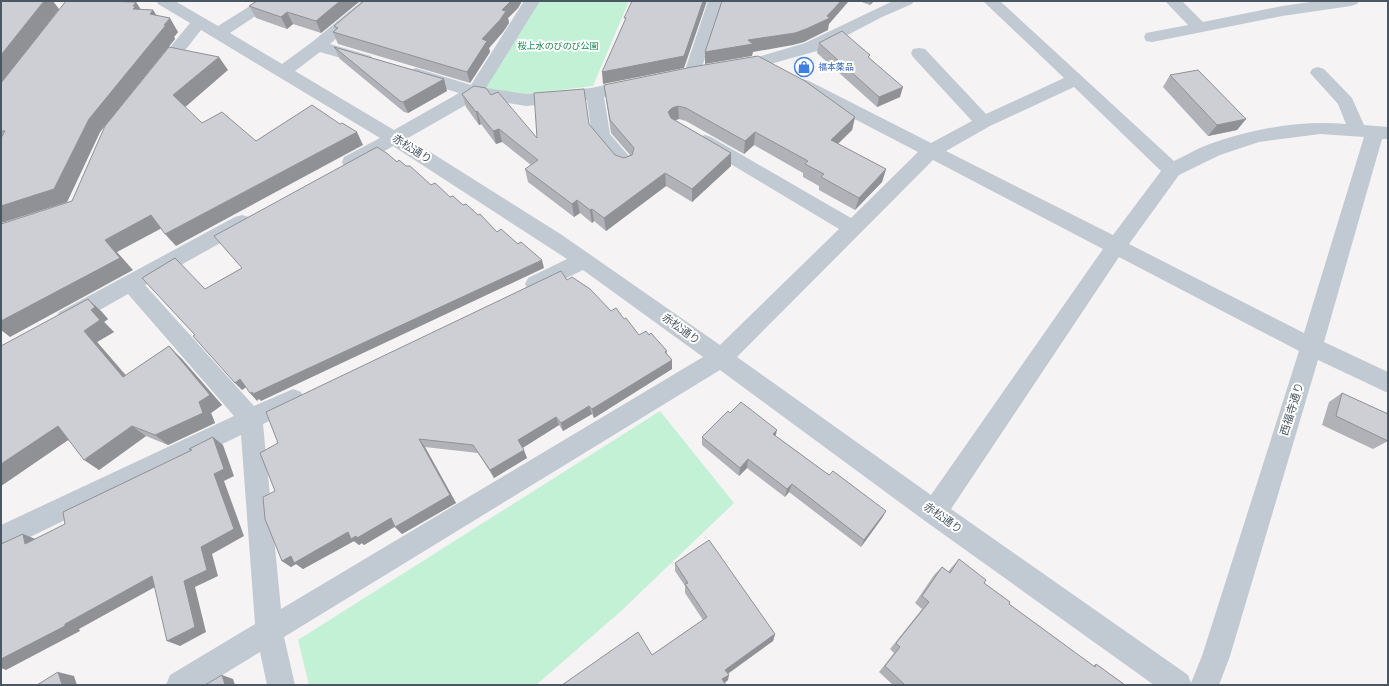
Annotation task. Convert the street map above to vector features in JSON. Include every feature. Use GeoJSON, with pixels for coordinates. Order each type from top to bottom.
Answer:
{"type":"FeatureCollection","features":[{"type":"Feature","properties":{"kind":"street","name":"赤松通り"},"geometry":{"type":"LineString","coordinates":[[164,1],[284,71],[394,138],[584,260],[934,512],[1178,685]]}},
{"type":"Feature","properties":{"kind":"street"},"geometry":{"type":"LineString","coordinates":[[218,33],[240,21],[268,1]]}},
{"type":"Feature","properties":{"kind":"street"},"geometry":{"type":"LineString","coordinates":[[284,71],[318,46],[372,1]]}},
{"type":"Feature","properties":{"kind":"street"},"geometry":{"type":"LineString","coordinates":[[336,170],[475,92],[532,1]]}},
{"type":"Feature","properties":{"kind":"street"},"geometry":{"type":"LineString","coordinates":[[716,1],[699,72],[758,62],[811,47],[876,14],[906,1]]}},
{"type":"Feature","properties":{"kind":"street"},"geometry":{"type":"LineString","coordinates":[[991,1],[1172,170]]}},
{"type":"Feature","properties":{"kind":"street"},"geometry":{"type":"LineString","coordinates":[[1173,1],[1200,28]]}},
{"type":"Feature","properties":{"kind":"street"},"geometry":{"type":"LineString","coordinates":[[1152,38],[1282,11],[1351,1]]}},
{"type":"Feature","properties":{"kind":"street"},"geometry":{"type":"LineString","coordinates":[[150,83],[199,22]]}},
{"type":"Feature","properties":{"kind":"street"},"geometry":{"type":"LineString","coordinates":[[318,46],[378,64]]}},
{"type":"Feature","properties":{"kind":"street"},"geometry":{"type":"LineString","coordinates":[[919,53],[984,122]]}},
{"type":"Feature","properties":{"kind":"street"},"geometry":{"type":"LineString","coordinates":[[758,62],[1312,347],[1388,383]]}},
{"type":"Feature","properties":{"kind":"street"},"geometry":{"type":"LineString","coordinates":[[400,70],[475,92],[526,100],[595,93],[647,82]]}},
{"type":"Feature","properties":{"kind":"street"},"geometry":{"type":"LineString","coordinates":[[1318,73],[1373,132]]}},
{"type":"Feature","properties":{"kind":"street"},"geometry":{"type":"LineString","coordinates":[[180,685],[721,358],[931,151],[984,122],[1076,79]]}},
{"type":"Feature","properties":{"kind":"street"},"geometry":{"type":"LineString","coordinates":[[595,93],[601,136],[625,162]]}},
{"type":"Feature","properties":{"kind":"street"},"geometry":{"type":"LineString","coordinates":[[934,512],[1116,246],[1172,170],[1214,150],[1258,136],[1320,128],[1373,132]]}},
{"type":"Feature","properties":{"kind":"street","name":"西福寺通り"},"geometry":{"type":"LineString","coordinates":[[1205,685],[1216,656],[1312,347],[1373,132]]}},
{"type":"Feature","properties":{"kind":"street"},"geometry":{"type":"LineString","coordinates":[[693,134],[853,228]]}},
{"type":"Feature","properties":{"kind":"street"},"geometry":{"type":"LineString","coordinates":[[49,328],[261,211]]}},
{"type":"Feature","properties":{"kind":"street"},"geometry":{"type":"LineString","coordinates":[[518,292],[584,260]]}},
{"type":"Feature","properties":{"kind":"street"},"geometry":{"type":"LineString","coordinates":[[131,283],[251,420],[269,630],[281,685]]}},
{"type":"Feature","properties":{"kind":"street"},"geometry":{"type":"LineString","coordinates":[[1,538],[308,392]]}},
{"type":"Feature","properties":{"kind":"green space","name":"桜上水のびのび公園"},"geometry":{"type":"Polygon","coordinates":[[[534,1],[629,1],[593,86],[526,94],[482,89],[534,1]]]}},
{"type":"Feature","properties":{"kind":"green space"},"geometry":{"type":"Polygon","coordinates":[[[660,411],[734,503],[620,612],[536,685],[309,685],[298,640],[660,411]]]}},
{"type":"Feature","properties":{"kind":"building"},"geometry":{"type":"Polygon","coordinates":[[[3,1],[44,1],[1,55],[1,3],[3,1]]]}},
{"type":"Feature","properties":{"kind":"building"},"geometry":{"type":"Polygon","coordinates":[[[66,1],[136,2],[133,6],[136,6],[133,9],[153,10],[150,14],[170,18],[164,25],[166,25],[89,119],[54,189],[1,206],[1,138],[5,131],[1,131],[1,83],[66,1]]]}},
{"type":"Feature","properties":{"kind":"building"},"geometry":{"type":"Polygon","coordinates":[[[257,1],[340,1],[316,21],[287,12],[281,17],[249,6],[257,1]]]}},
{"type":"Feature","properties":{"kind":"building"},"geometry":{"type":"Polygon","coordinates":[[[364,1],[511,1],[502,10],[506,11],[500,20],[482,39],[487,41],[467,72],[333,32],[338,28],[334,26],[364,1]]]}},
{"type":"Feature","properties":{"kind":"building"},"geometry":{"type":"Polygon","coordinates":[[[632,1],[703,1],[684,56],[602,72],[626,18],[624,18],[632,1]]]}},
{"type":"Feature","properties":{"kind":"building"},"geometry":{"type":"Polygon","coordinates":[[[722,1],[841,1],[827,16],[830,18],[806,29],[795,33],[748,40],[753,44],[705,52],[722,1]]]}},
{"type":"Feature","properties":{"kind":"building"},"geometry":{"type":"Polygon","coordinates":[[[842,31],[870,55],[868,57],[903,87],[879,97],[819,43],[842,31]]]}},
{"type":"Feature","properties":{"kind":"building"},"geometry":{"type":"Polygon","coordinates":[[[169,47],[219,57],[173,95],[202,123],[222,112],[256,141],[312,105],[340,124],[342,123],[357,132],[165,234],[151,215],[105,240],[120,258],[1,321],[1,224],[72,201],[105,126],[169,47]]]}},
{"type":"Feature","properties":{"kind":"building"},"geometry":{"type":"Polygon","coordinates":[[[334,47],[444,79],[403,102],[334,47]]]}},
{"type":"Feature","properties":{"kind":"building"},"geometry":{"type":"Polygon","coordinates":[[[758,56],[805,81],[855,117],[831,140],[886,169],[859,198],[821,177],[824,174],[805,164],[808,161],[755,132],[745,141],[686,108],[678,106],[672,108],[668,112],[671,118],[731,153],[692,189],[665,173],[604,218],[577,200],[572,204],[525,169],[538,160],[499,129],[493,131],[462,94],[474,86],[486,88],[491,95],[498,92],[537,138],[534,93],[584,89],[589,124],[615,155],[624,158],[632,155],[634,148],[610,120],[604,85],[692,67],[758,56]]]}},
{"type":"Feature","properties":{"kind":"building"},"geometry":{"type":"Polygon","coordinates":[[[1198,70],[1246,119],[1217,125],[1170,75],[1198,70]]]}},
{"type":"Feature","properties":{"kind":"building"},"geometry":{"type":"Polygon","coordinates":[[[377,147],[397,162],[399,160],[406,166],[410,166],[431,185],[435,183],[450,197],[453,196],[463,205],[466,204],[478,215],[480,214],[497,232],[501,229],[518,244],[521,242],[542,260],[253,394],[252,392],[250,393],[240,379],[235,383],[193,336],[195,335],[142,278],[175,258],[205,289],[242,268],[214,236],[377,147]]]}},
{"type":"Feature","properties":{"kind":"building"},"geometry":{"type":"Polygon","coordinates":[[[561,271],[567,280],[572,277],[590,289],[611,311],[616,308],[639,335],[646,331],[649,335],[651,333],[667,351],[665,352],[672,360],[592,409],[589,406],[561,423],[556,417],[518,440],[524,450],[490,470],[473,445],[419,439],[450,495],[395,527],[391,518],[357,538],[356,536],[351,539],[348,532],[294,563],[291,556],[282,561],[265,519],[263,497],[275,491],[260,453],[278,443],[266,412],[561,271]]]}},
{"type":"Feature","properties":{"kind":"building"},"geometry":{"type":"Polygon","coordinates":[[[88,299],[95,307],[91,310],[100,320],[84,331],[123,377],[169,346],[210,395],[199,402],[203,413],[155,435],[132,426],[84,460],[58,426],[1,464],[1,346],[88,299]]]}},
{"type":"Feature","properties":{"kind":"building"},"geometry":{"type":"Polygon","coordinates":[[[1342,393],[1388,414],[1388,441],[1336,416],[1342,393]]]}},
{"type":"Feature","properties":{"kind":"building"},"geometry":{"type":"Polygon","coordinates":[[[741,402],[777,430],[773,434],[829,475],[833,471],[886,511],[864,540],[792,484],[787,489],[748,459],[740,468],[702,437],[728,411],[730,413],[741,402]]]}},
{"type":"Feature","properties":{"kind":"building"},"geometry":{"type":"Polygon","coordinates":[[[213,437],[224,469],[214,474],[234,529],[201,547],[207,570],[184,581],[195,627],[167,641],[152,576],[65,624],[65,626],[1,659],[1,544],[23,534],[25,544],[65,524],[63,512],[192,450],[189,449],[213,437]]]}},
{"type":"Feature","properties":{"kind":"building"},"geometry":{"type":"Polygon","coordinates":[[[709,540],[775,634],[725,670],[729,675],[722,679],[726,685],[562,685],[638,632],[652,655],[707,617],[685,584],[688,583],[675,563],[709,540]]]}},
{"type":"Feature","properties":{"kind":"building"},"geometry":{"type":"Polygon","coordinates":[[[959,559],[986,580],[984,583],[1010,602],[1009,604],[1095,667],[1096,664],[1125,685],[905,685],[885,666],[900,647],[896,643],[929,602],[922,596],[942,567],[950,573],[959,559]]]}},
{"type":"Feature","properties":{"kind":"building"},"geometry":{"type":"Polygon","coordinates":[[[58,672],[62,685],[37,685],[58,672]]]}},
{"type":"Feature","properties":{"kind":"building"},"geometry":{"type":"Polygon","coordinates":[[[222,675],[225,685],[205,685],[222,675]]]}},
{"type":"Feature","properties":{"kind":"place","name":"福本薬品"},"geometry":{"type":"Point","coordinates":[804,67]}}]}
